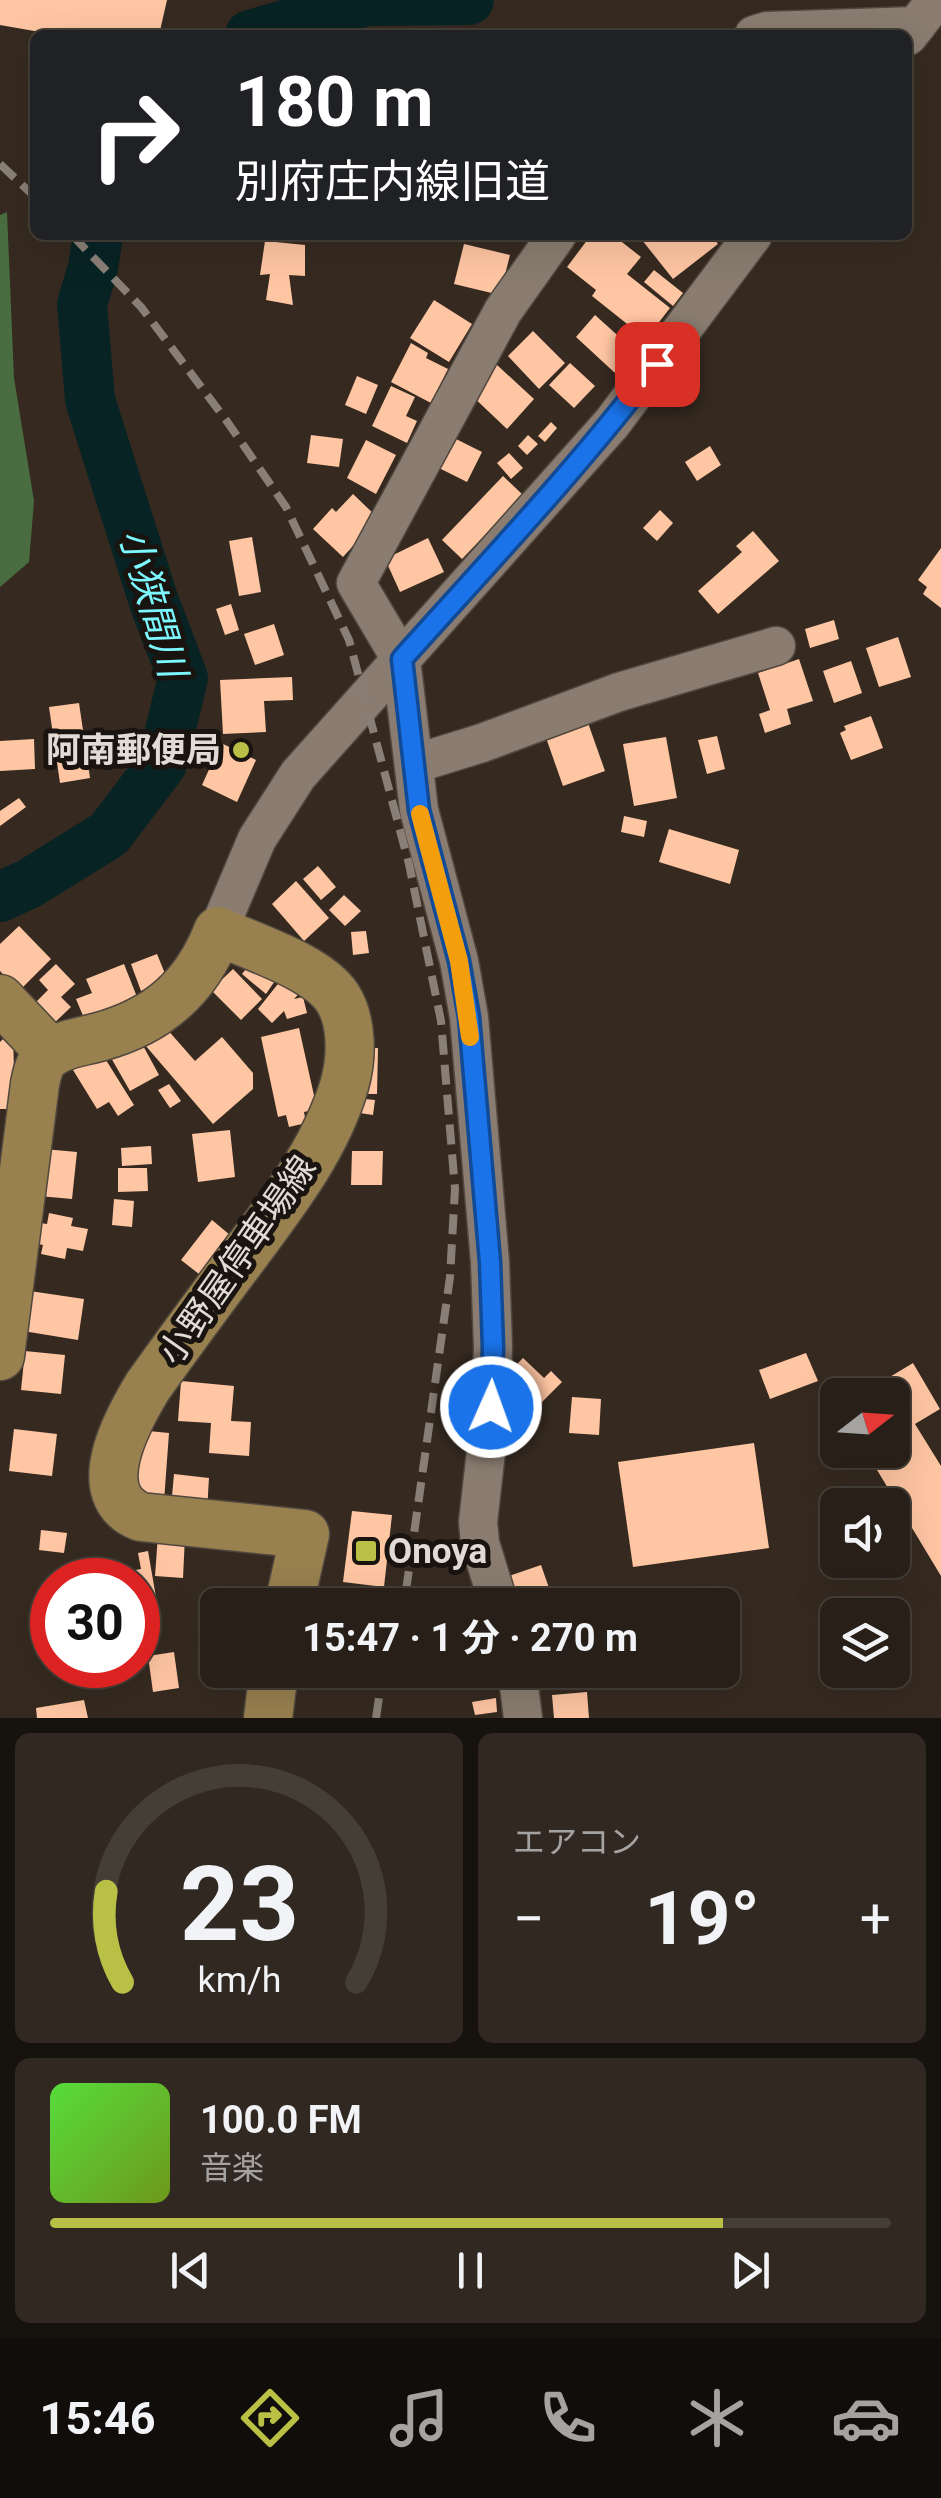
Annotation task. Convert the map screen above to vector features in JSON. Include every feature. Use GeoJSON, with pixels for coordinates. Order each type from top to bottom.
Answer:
{"type":"FeatureCollection","features":[{"type":"Feature","properties":{"kind":"main road"},"geometry":{"type":"LineString","coordinates":[[0,1356],[35,1084],[42,1061],[50,1052],[117,1032],[149,1017],[179,995],[198,974],[218,932]]}},
{"type":"Feature","properties":{"kind":"main road","name":"小野屋停車場線"},"geometry":{"type":"LineString","coordinates":[[218,932],[304,970],[330,988],[346,1015],[350,1044],[345,1086],[296,1183],[129,1416],[114,1473],[120,1502],[141,1517],[305,1534],[293,1588]]}},
{"type":"Feature","properties":{"kind":"main road"},"geometry":{"type":"LineString","coordinates":[[0,999],[50,1052]]}},
{"type":"Feature","properties":{"kind":"main road"},"geometry":{"type":"LineString","coordinates":[[268,1718],[272,1688]]}},
{"type":"Feature","properties":{"kind":"street"},"geometry":{"type":"LineString","coordinates":[[767,30],[920,21]]}},
{"type":"Feature","properties":{"kind":"street"},"geometry":{"type":"LineString","coordinates":[[495,1588],[480,1543],[478,1522],[491,1407],[493,1347],[490,1262],[469,1017],[459,961],[419,810],[402,659],[356,584],[503,311],[553,240]]}},
{"type":"Feature","properties":{"kind":"street"},"geometry":{"type":"LineString","coordinates":[[218,932],[248,858],[273,811],[314,755],[612,423],[749,240]]}},
{"type":"Feature","properties":{"kind":"street"},"geometry":{"type":"LineString","coordinates":[[414,764],[619,692],[776,646]]}},
{"type":"Feature","properties":{"kind":"street"},"geometry":{"type":"LineString","coordinates":[[519,1688],[523,1718]]}},
{"type":"Feature","properties":{"kind":"green space"},"geometry":{"type":"Polygon","coordinates":[[[7,212],[14,378],[34,501],[29,562],[0,587],[0,215],[7,212]]]}},
{"type":"Feature","properties":{"kind":"building"},"geometry":{"type":"Polygon","coordinates":[[[0,0],[167,0],[160,30],[30,30],[0,25],[0,0]]]}},
{"type":"Feature","properties":{"kind":"building"},"geometry":{"type":"Polygon","coordinates":[[[587,240],[619,240],[641,257],[627,274],[670,308],[646,339],[592,296],[596,290],[567,267],[587,240]]]}},
{"type":"Feature","properties":{"kind":"building"},"geometry":{"type":"Polygon","coordinates":[[[642,240],[715,240],[718,244],[673,279],[642,240]]]}},
{"type":"Feature","properties":{"kind":"building"},"geometry":{"type":"Polygon","coordinates":[[[265,241],[305,245],[305,276],[289,275],[293,305],[266,300],[270,274],[260,275],[265,241]]]}},
{"type":"Feature","properties":{"kind":"building"},"geometry":{"type":"Polygon","coordinates":[[[464,244],[510,255],[500,295],[454,284],[464,244]]]}},
{"type":"Feature","properties":{"kind":"building"},"geometry":{"type":"Polygon","coordinates":[[[654,270],[683,293],[673,306],[644,282],[654,270]]]}},
{"type":"Feature","properties":{"kind":"building"},"geometry":{"type":"Polygon","coordinates":[[[434,300],[472,324],[449,362],[410,338],[434,300]]]}},
{"type":"Feature","properties":{"kind":"building"},"geometry":{"type":"Polygon","coordinates":[[[595,315],[635,351],[615,373],[576,337],[595,315]]]}},
{"type":"Feature","properties":{"kind":"building"},"geometry":{"type":"Polygon","coordinates":[[[533,331],[565,363],[539,389],[508,356],[533,331]]]}},
{"type":"Feature","properties":{"kind":"building"},"geometry":{"type":"Polygon","coordinates":[[[411,343],[428,353],[426,358],[448,369],[431,403],[391,382],[411,343]]]}},
{"type":"Feature","properties":{"kind":"building"},"geometry":{"type":"Polygon","coordinates":[[[570,363],[595,386],[574,408],[549,385],[570,363]]]}},
{"type":"Feature","properties":{"kind":"building"},"geometry":{"type":"Polygon","coordinates":[[[496,364],[534,399],[507,429],[469,393],[496,364]]]}},
{"type":"Feature","properties":{"kind":"building"},"geometry":{"type":"Polygon","coordinates":[[[357,376],[378,385],[366,414],[345,405],[357,376]]]}},
{"type":"Feature","properties":{"kind":"building"},"geometry":{"type":"Polygon","coordinates":[[[391,386],[415,397],[406,416],[417,421],[407,443],[372,426],[391,386]]]}},
{"type":"Feature","properties":{"kind":"building"},"geometry":{"type":"Polygon","coordinates":[[[551,422],[557,428],[545,442],[538,436],[551,422]]]}},
{"type":"Feature","properties":{"kind":"building"},"geometry":{"type":"Polygon","coordinates":[[[311,435],[343,439],[339,467],[307,463],[311,435]]]}},
{"type":"Feature","properties":{"kind":"building"},"geometry":{"type":"Polygon","coordinates":[[[448,435],[482,452],[467,482],[433,465],[448,435]]]}},
{"type":"Feature","properties":{"kind":"building"},"geometry":{"type":"Polygon","coordinates":[[[528,435],[538,444],[527,455],[518,446],[528,435]]]}},
{"type":"Feature","properties":{"kind":"building"},"geometry":{"type":"Polygon","coordinates":[[[366,440],[396,455],[376,494],[347,478],[366,440]]]}},
{"type":"Feature","properties":{"kind":"building"},"geometry":{"type":"Polygon","coordinates":[[[710,446],[721,465],[697,481],[685,462],[710,446]]]}},
{"type":"Feature","properties":{"kind":"building"},"geometry":{"type":"Polygon","coordinates":[[[509,453],[523,468],[511,479],[497,463],[509,453]]]}},
{"type":"Feature","properties":{"kind":"building"},"geometry":{"type":"Polygon","coordinates":[[[503,476],[523,495],[462,559],[442,540],[503,476]]]}},
{"type":"Feature","properties":{"kind":"building"},"geometry":{"type":"Polygon","coordinates":[[[353,494],[378,518],[343,557],[313,529],[332,508],[336,512],[353,494]]]}},
{"type":"Feature","properties":{"kind":"building"},"geometry":{"type":"Polygon","coordinates":[[[660,510],[673,523],[657,541],[643,528],[660,510]]]}},
{"type":"Feature","properties":{"kind":"building"},"geometry":{"type":"Polygon","coordinates":[[[753,531],[779,561],[718,614],[698,591],[742,552],[736,546],[753,531]]]}},
{"type":"Feature","properties":{"kind":"building"},"geometry":{"type":"Polygon","coordinates":[[[252,537],[261,592],[239,596],[229,541],[252,537]]]}},
{"type":"Feature","properties":{"kind":"building"},"geometry":{"type":"Polygon","coordinates":[[[428,538],[444,572],[400,592],[385,559],[428,538]]]}},
{"type":"Feature","properties":{"kind":"building"},"geometry":{"type":"Polygon","coordinates":[[[941,548],[941,608],[923,594],[927,587],[918,580],[941,548]]]}},
{"type":"Feature","properties":{"kind":"building"},"geometry":{"type":"Polygon","coordinates":[[[231,604],[239,630],[225,635],[216,609],[231,604]]]}},
{"type":"Feature","properties":{"kind":"building"},"geometry":{"type":"Polygon","coordinates":[[[834,620],[839,639],[810,648],[805,629],[834,620]]]}},
{"type":"Feature","properties":{"kind":"building"},"geometry":{"type":"Polygon","coordinates":[[[274,624],[284,655],[255,665],[244,634],[274,624]]]}},
{"type":"Feature","properties":{"kind":"building"},"geometry":{"type":"Polygon","coordinates":[[[898,637],[911,677],[879,687],[866,648],[898,637]]]}},
{"type":"Feature","properties":{"kind":"building"},"geometry":{"type":"Polygon","coordinates":[[[799,659],[813,701],[787,709],[791,724],[765,733],[759,714],[770,710],[758,673],[799,659]]]}},
{"type":"Feature","properties":{"kind":"building"},"geometry":{"type":"Polygon","coordinates":[[[851,661],[862,693],[834,703],[823,671],[851,661]]]}},
{"type":"Feature","properties":{"kind":"building"},"geometry":{"type":"Polygon","coordinates":[[[292,677],[293,700],[264,701],[266,732],[223,734],[220,680],[292,677]]]}},
{"type":"Feature","properties":{"kind":"building"},"geometry":{"type":"Polygon","coordinates":[[[79,703],[90,778],[60,783],[49,707],[79,703]]]}},
{"type":"Feature","properties":{"kind":"building"},"geometry":{"type":"Polygon","coordinates":[[[871,716],[883,748],[851,760],[840,733],[846,730],[844,726],[871,716]]]}},
{"type":"Feature","properties":{"kind":"building"},"geometry":{"type":"Polygon","coordinates":[[[587,720],[605,771],[563,786],[545,735],[587,720]]]}},
{"type":"Feature","properties":{"kind":"building"},"geometry":{"type":"Polygon","coordinates":[[[717,736],[725,769],[707,774],[698,740],[717,736]]]}},
{"type":"Feature","properties":{"kind":"building"},"geometry":{"type":"Polygon","coordinates":[[[666,737],[677,798],[634,806],[623,744],[666,737]]]}},
{"type":"Feature","properties":{"kind":"building"},"geometry":{"type":"Polygon","coordinates":[[[34,739],[35,769],[0,771],[0,741],[34,739]]]}},
{"type":"Feature","properties":{"kind":"building"},"geometry":{"type":"Polygon","coordinates":[[[221,743],[256,760],[237,802],[202,785],[221,743]]]}},
{"type":"Feature","properties":{"kind":"building"},"geometry":{"type":"Polygon","coordinates":[[[19,798],[26,807],[0,826],[0,811],[19,798]]]}},
{"type":"Feature","properties":{"kind":"building"},"geometry":{"type":"Polygon","coordinates":[[[624,816],[647,821],[644,837],[621,832],[624,816]]]}},
{"type":"Feature","properties":{"kind":"building"},"geometry":{"type":"Polygon","coordinates":[[[669,829],[739,850],[730,884],[659,862],[669,829]]]}},
{"type":"Feature","properties":{"kind":"building"},"geometry":{"type":"Polygon","coordinates":[[[318,866],[336,887],[321,900],[303,879],[318,866]]]}},
{"type":"Feature","properties":{"kind":"building"},"geometry":{"type":"Polygon","coordinates":[[[296,881],[329,918],[304,941],[272,904],[296,881]]]}},
{"type":"Feature","properties":{"kind":"building"},"geometry":{"type":"Polygon","coordinates":[[[344,895],[361,911],[345,926],[329,910],[344,895]]]}},
{"type":"Feature","properties":{"kind":"building"},"geometry":{"type":"Polygon","coordinates":[[[19,926],[51,959],[19,991],[0,971],[0,944],[19,926]]]}},
{"type":"Feature","properties":{"kind":"building"},"geometry":{"type":"Polygon","coordinates":[[[366,931],[369,953],[353,955],[351,932],[366,931]]]}},
{"type":"Feature","properties":{"kind":"building"},"geometry":{"type":"Polygon","coordinates":[[[157,954],[168,981],[141,991],[131,964],[157,954]]]}},
{"type":"Feature","properties":{"kind":"building"},"geometry":{"type":"Polygon","coordinates":[[[256,956],[283,969],[266,994],[242,974],[256,956]]]}},
{"type":"Feature","properties":{"kind":"building"},"geometry":{"type":"Polygon","coordinates":[[[56,964],[75,984],[61,997],[71,1007],[48,1029],[29,1009],[48,990],[39,980],[56,964]]]}},
{"type":"Feature","properties":{"kind":"building"},"geometry":{"type":"Polygon","coordinates":[[[124,964],[137,997],[84,1018],[76,999],[92,993],[86,979],[124,964]]]}},
{"type":"Feature","properties":{"kind":"building"},"geometry":{"type":"Polygon","coordinates":[[[233,969],[262,999],[241,1020],[211,990],[233,969]]]}},
{"type":"Feature","properties":{"kind":"building"},"geometry":{"type":"Polygon","coordinates":[[[289,970],[309,983],[294,999],[303,997],[307,1013],[287,1019],[284,1011],[272,1023],[258,1009],[289,970]]]}},
{"type":"Feature","properties":{"kind":"building"},"geometry":{"type":"Polygon","coordinates":[[[166,1028],[195,1061],[222,1037],[253,1073],[253,1089],[213,1124],[145,1045],[166,1028]]]}},
{"type":"Feature","properties":{"kind":"building"},"geometry":{"type":"Polygon","coordinates":[[[299,1028],[317,1109],[304,1112],[306,1123],[289,1127],[286,1115],[278,1117],[261,1037],[299,1028]]]}},
{"type":"Feature","properties":{"kind":"building"},"geometry":{"type":"Polygon","coordinates":[[[13,1033],[15,1109],[0,1109],[0,1042],[13,1033]]]}},
{"type":"Feature","properties":{"kind":"building"},"geometry":{"type":"Polygon","coordinates":[[[140,1040],[159,1075],[130,1091],[110,1056],[140,1040]]]}},
{"type":"Feature","properties":{"kind":"building"},"geometry":{"type":"Polygon","coordinates":[[[361,1048],[378,1048],[377,1094],[360,1094],[361,1048]]]}},
{"type":"Feature","properties":{"kind":"building"},"geometry":{"type":"Polygon","coordinates":[[[101,1052],[134,1105],[118,1116],[109,1102],[97,1109],[73,1070],[101,1052]]]}},
{"type":"Feature","properties":{"kind":"building"},"geometry":{"type":"Polygon","coordinates":[[[169,1084],[181,1101],[170,1108],[158,1090],[169,1084]]]}},
{"type":"Feature","properties":{"kind":"building"},"geometry":{"type":"Polygon","coordinates":[[[355,1098],[375,1100],[373,1115],[353,1112],[355,1098]]]}},
{"type":"Feature","properties":{"kind":"building"},"geometry":{"type":"Polygon","coordinates":[[[230,1130],[235,1177],[198,1182],[192,1134],[230,1130]]]}},
{"type":"Feature","properties":{"kind":"building"},"geometry":{"type":"Polygon","coordinates":[[[151,1146],[152,1164],[122,1166],[121,1148],[151,1146]]]}},
{"type":"Feature","properties":{"kind":"building"},"geometry":{"type":"Polygon","coordinates":[[[44,1149],[77,1152],[72,1199],[39,1196],[44,1149]]]}},
{"type":"Feature","properties":{"kind":"building"},"geometry":{"type":"Polygon","coordinates":[[[352,1151],[383,1151],[382,1185],[351,1185],[352,1151]]]}},
{"type":"Feature","properties":{"kind":"building"},"geometry":{"type":"Polygon","coordinates":[[[118,1168],[147,1168],[148,1191],[118,1192],[118,1168]]]}},
{"type":"Feature","properties":{"kind":"building"},"geometry":{"type":"Polygon","coordinates":[[[114,1199],[134,1201],[132,1227],[112,1225],[114,1199]]]}},
{"type":"Feature","properties":{"kind":"building"},"geometry":{"type":"Polygon","coordinates":[[[49,1213],[73,1218],[71,1226],[88,1229],[83,1251],[67,1248],[65,1259],[41,1254],[43,1245],[29,1242],[33,1222],[47,1224],[49,1213]]]}},
{"type":"Feature","properties":{"kind":"building"},"geometry":{"type":"Polygon","coordinates":[[[212,1220],[230,1235],[199,1274],[181,1260],[212,1220]]]}},
{"type":"Feature","properties":{"kind":"building"},"geometry":{"type":"Polygon","coordinates":[[[23,1290],[84,1299],[78,1340],[17,1330],[23,1290]]]}},
{"type":"Feature","properties":{"kind":"building"},"geometry":{"type":"Polygon","coordinates":[[[25,1351],[65,1355],[61,1394],[21,1390],[25,1351]]]}},
{"type":"Feature","properties":{"kind":"building"},"geometry":{"type":"Polygon","coordinates":[[[806,1353],[818,1381],[770,1399],[759,1370],[806,1353]]]}},
{"type":"Feature","properties":{"kind":"building"},"geometry":{"type":"Polygon","coordinates":[[[523,1358],[544,1378],[551,1371],[562,1382],[538,1406],[507,1374],[523,1358]]]}},
{"type":"Feature","properties":{"kind":"building"},"geometry":{"type":"Polygon","coordinates":[[[913,1363],[940,1409],[915,1424],[941,1466],[941,1576],[910,1525],[910,1488],[888,1488],[876,1468],[910,1468],[910,1378],[888,1378],[913,1363]]]}},
{"type":"Feature","properties":{"kind":"building"},"geometry":{"type":"Polygon","coordinates":[[[181,1381],[234,1386],[231,1421],[251,1422],[249,1456],[209,1453],[211,1423],[178,1421],[181,1381]]]}},
{"type":"Feature","properties":{"kind":"building"},"geometry":{"type":"Polygon","coordinates":[[[572,1397],[601,1399],[599,1435],[569,1433],[572,1397]]]}},
{"type":"Feature","properties":{"kind":"building"},"geometry":{"type":"Polygon","coordinates":[[[14,1429],[57,1434],[52,1476],[9,1471],[14,1429]]]}},
{"type":"Feature","properties":{"kind":"building"},"geometry":{"type":"Polygon","coordinates":[[[138,1430],[169,1433],[164,1501],[133,1498],[138,1430]]]}},
{"type":"Feature","properties":{"kind":"building"},"geometry":{"type":"Polygon","coordinates":[[[754,1443],[769,1548],[633,1567],[618,1462],[754,1443]]]}},
{"type":"Feature","properties":{"kind":"building"},"geometry":{"type":"Polygon","coordinates":[[[174,1474],[209,1478],[207,1511],[171,1507],[174,1474]]]}},
{"type":"Feature","properties":{"kind":"building"},"geometry":{"type":"Polygon","coordinates":[[[352,1511],[392,1515],[384,1587],[343,1582],[352,1511]]]}},
{"type":"Feature","properties":{"kind":"building"},"geometry":{"type":"Polygon","coordinates":[[[41,1530],[67,1533],[64,1553],[39,1550],[41,1530]]]}},
{"type":"Feature","properties":{"kind":"building"},"geometry":{"type":"Polygon","coordinates":[[[158,1535],[185,1536],[183,1578],[160,1576],[160,1558],[156,1558],[158,1535]]]}},
{"type":"Feature","properties":{"kind":"building"},"geometry":{"type":"Polygon","coordinates":[[[541,1565],[549,1588],[513,1588],[509,1576],[541,1565]]]}},
{"type":"Feature","properties":{"kind":"building"},"geometry":{"type":"Polygon","coordinates":[[[174,1652],[179,1688],[153,1692],[152,1688],[160,1688],[160,1654],[174,1652]]]}},
{"type":"Feature","properties":{"kind":"building"},"geometry":{"type":"Polygon","coordinates":[[[587,1692],[589,1718],[554,1718],[552,1695],[587,1692]]]}},
{"type":"Feature","properties":{"kind":"building"},"geometry":{"type":"Polygon","coordinates":[[[496,1698],[497,1712],[475,1715],[472,1702],[496,1698]]]}},
{"type":"Feature","properties":{"kind":"building"},"geometry":{"type":"Polygon","coordinates":[[[84,1700],[88,1718],[37,1718],[36,1708],[84,1700]]]}},
{"type":"Feature","properties":{"kind":"waterway","name":"小狭間川"},"geometry":{"type":"LineString","coordinates":[[267,30],[367,1],[469,0]]}},
{"type":"Feature","properties":{"kind":"waterway","name":"小狭間川"},"geometry":{"type":"LineString","coordinates":[[0,897],[109,834],[162,764],[183,678],[154,602],[90,400],[82,304],[97,240]]}},
{"type":"Feature","properties":{"kind":"railway"},"geometry":{"type":"LineString","coordinates":[[0,164],[30,192]]}},
{"type":"Feature","properties":{"kind":"railway"},"geometry":{"type":"LineString","coordinates":[[77,240],[141,307],[286,507],[349,640],[409,864],[441,1021],[455,1189],[450,1277],[406,1588]]}},
{"type":"Feature","properties":{"kind":"railway"},"geometry":{"type":"LineString","coordinates":[[376,1718],[380,1688]]}},
{"type":"Feature","properties":{"kind":"slow traffic"},"geometry":{"type":"LineString","coordinates":[[420,814],[459,961],[470,1037]]}},
{"type":"Feature","properties":{"kind":"place","name":"阿南郵便局"},"geometry":{"type":"Point","coordinates":[241,750]}},
{"type":"Feature","properties":{"kind":"place","name":"Onoya"},"geometry":{"type":"Point","coordinates":[366,1551]}},
{"type":"Feature","properties":{"kind":"route"},"geometry":{"type":"LineString","coordinates":[[491,1407],[490,1262],[469,1017],[448,914],[419,810],[402,659],[554,492],[657,364]]}}]}
